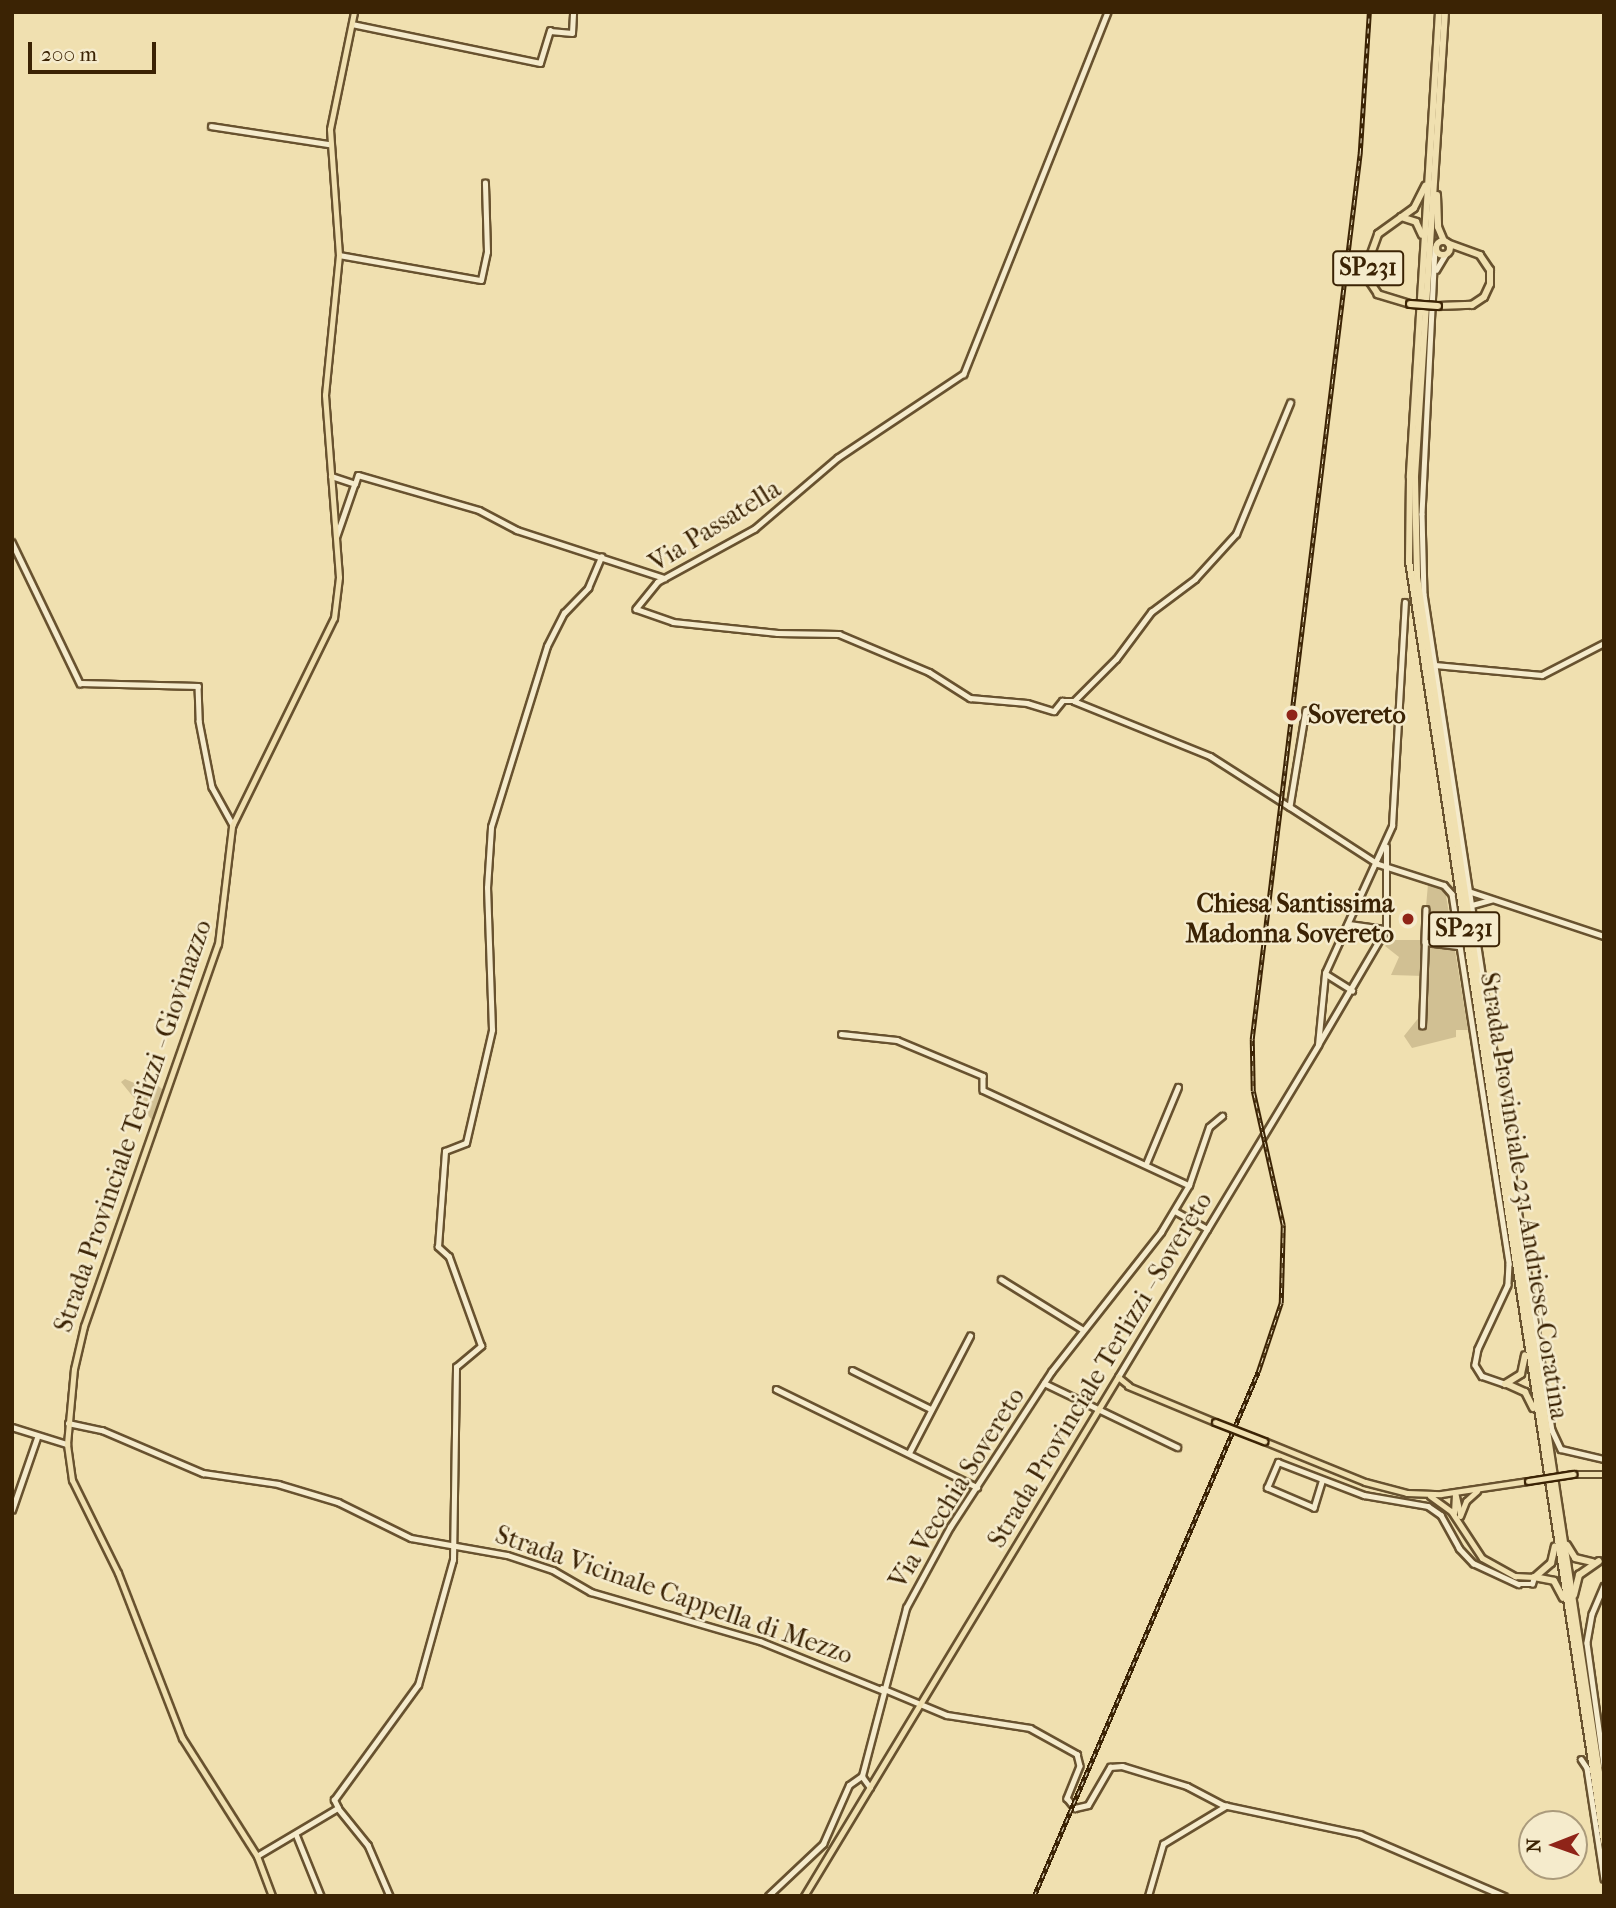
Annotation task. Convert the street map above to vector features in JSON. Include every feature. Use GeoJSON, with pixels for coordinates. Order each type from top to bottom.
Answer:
{"type":"FeatureCollection","features":[{"type":"Feature","properties":{"kind":"highway","name":"Strada Provinciale 231 Andriese-Coratina"},"geometry":{"type":"LineString","coordinates":[[1439,12],[1409,477],[1409,561],[1542,1443],[1553,1491]]}},
{"type":"Feature","properties":{"kind":"highway","name":"Strada Provinciale 231 Andriese-Coratina"},"geometry":{"type":"LineString","coordinates":[[1445,12],[1414,503],[1416,569],[1604,1841]]}},
{"type":"Feature","properties":{"kind":"highway","name":"SP231"},"geometry":{"type":"LineString","coordinates":[[1432,129],[1423,194],[1375,239],[1368,272],[1381,297],[1409,304],[1472,305],[1488,291],[1487,264],[1477,253],[1447,243],[1435,248]]}},
{"type":"Feature","properties":{"kind":"highway","name":"SP231"},"geometry":{"type":"LineString","coordinates":[[1435,163],[1438,225],[1447,243],[1446,254],[1435,248]]}},
{"type":"Feature","properties":{"kind":"highway","name":"SP231"},"geometry":{"type":"LineString","coordinates":[[1399,217],[1412,219],[1421,229],[1422,281]]}},
{"type":"Feature","properties":{"kind":"highway"},"geometry":{"type":"LineString","coordinates":[[1446,254],[1465,250]]}},
{"type":"Feature","properties":{"kind":"highway"},"geometry":{"type":"LineString","coordinates":[[1505,1384],[1518,1378],[1525,1366],[1521,1303]]}},
{"type":"Feature","properties":{"kind":"highway"},"geometry":{"type":"LineString","coordinates":[[1505,1384],[1530,1397],[1542,1443]]}},
{"type":"Feature","properties":{"kind":"highway","name":"SP231"},"geometry":{"type":"LineString","coordinates":[[1553,1491],[1570,1553],[1578,1560],[1599,1560]]}},
{"type":"Feature","properties":{"kind":"highway","name":"SP231"},"geometry":{"type":"LineString","coordinates":[[1534,1577],[1547,1568],[1554,1555],[1553,1491]]}},
{"type":"Feature","properties":{"kind":"highway","name":"SP231"},"geometry":{"type":"LineString","coordinates":[[1577,1653],[1574,1587],[1581,1573],[1599,1560]]}},
{"type":"Feature","properties":{"kind":"highway","name":"SP231"},"geometry":{"type":"LineString","coordinates":[[1534,1577],[1549,1579],[1561,1590],[1577,1653]]}},
{"type":"Feature","properties":{"kind":"highway","name":"Strada Provinciale 231 Andriese-Coratina"},"geometry":{"type":"LineString","coordinates":[[1577,1653],[1604,1805]]}},
{"type":"Feature","properties":{"kind":"main road","name":"Strada Provinciale Terlizzi - Giovinazzo"},"geometry":{"type":"LineString","coordinates":[[272,1896],[257,1856],[182,1738],[118,1573],[72,1480],[67,1444],[84,1326],[218,944],[233,825],[334,618],[339,577],[325,395],[339,255],[329,144],[333,103],[354,12]]}},
{"type":"Feature","properties":{"kind":"main road"},"geometry":{"type":"LineString","coordinates":[[1116,1380],[1385,1489],[1425,1494],[1455,1492],[1573,1474],[1604,1474]]}},
{"type":"Feature","properties":{"kind":"main road","name":"Strada Provinciale Terlizzi - Sovereto"},"geometry":{"type":"LineString","coordinates":[[804,1896],[1116,1380]]}},
{"type":"Feature","properties":{"kind":"main road"},"geometry":{"type":"LineString","coordinates":[[1457,1515],[1467,1499],[1480,1489]]}},
{"type":"Feature","properties":{"kind":"main road"},"geometry":{"type":"LineString","coordinates":[[1455,1492],[1457,1515],[1470,1545],[1485,1560],[1515,1576],[1534,1577]]}},
{"type":"Feature","properties":{"kind":"main road"},"geometry":{"type":"LineString","coordinates":[[1425,1494],[1457,1515]]}},
{"type":"Feature","properties":{"kind":"street"},"geometry":{"type":"LineString","coordinates":[[352,24],[540,63],[550,31],[572,33],[573,12]]}},
{"type":"Feature","properties":{"kind":"street","name":"Via Passatella"},"geometry":{"type":"LineString","coordinates":[[1074,701],[1062,701],[1054,711],[1027,703],[970,698],[929,672],[839,634],[777,633],[673,622],[636,610],[640,600],[664,578],[755,529],[838,458],[964,374],[1108,12]]}},
{"type":"Feature","properties":{"kind":"street"},"geometry":{"type":"LineString","coordinates":[[211,126],[329,144]]}},
{"type":"Feature","properties":{"kind":"street"},"geometry":{"type":"LineString","coordinates":[[339,255],[481,280],[487,251],[485,183]]}},
{"type":"Feature","properties":{"kind":"street"},"geometry":{"type":"LineString","coordinates":[[1435,248],[1422,514],[1424,594],[1552,1430],[1561,1449],[1604,1459]]}},
{"type":"Feature","properties":{"kind":"street"},"geometry":{"type":"LineString","coordinates":[[1434,274],[1446,254]]}},
{"type":"Feature","properties":{"kind":"street"},"geometry":{"type":"LineString","coordinates":[[1290,403],[1236,534],[1195,579],[1151,612],[1116,659],[1074,701],[1210,756],[1378,864],[1448,888],[1460,946],[1509,1264],[1508,1285],[1478,1349],[1475,1367],[1482,1376],[1505,1384]]}},
{"type":"Feature","properties":{"kind":"street"},"geometry":{"type":"LineString","coordinates":[[330,475],[355,484]]}},
{"type":"Feature","properties":{"kind":"street"},"geometry":{"type":"LineString","coordinates":[[337,536],[358,475],[454,506],[479,510],[517,530],[664,578]]}},
{"type":"Feature","properties":{"kind":"street"},"geometry":{"type":"LineString","coordinates":[[12,542],[80,683],[198,685],[199,721],[212,786],[233,825]]}},
{"type":"Feature","properties":{"kind":"street"},"geometry":{"type":"LineString","coordinates":[[390,1896],[368,1846],[334,1800],[418,1685],[453,1560],[455,1368],[481,1346],[449,1257],[438,1247],[444,1151],[466,1143],[492,1030],[487,882],[491,827],[547,646],[564,613],[588,588],[601,557]]}},
{"type":"Feature","properties":{"kind":"street"},"geometry":{"type":"LineString","coordinates":[[1318,1045],[1386,929],[1389,869],[1386,846],[1392,826],[1405,602]]}},
{"type":"Feature","properties":{"kind":"street"},"geometry":{"type":"LineString","coordinates":[[1435,665],[1542,675],[1604,643]]}},
{"type":"Feature","properties":{"kind":"street"},"geometry":{"type":"LineString","coordinates":[[1290,807],[1306,710]]}},
{"type":"Feature","properties":{"kind":"street","name":"Strada Provinciale Terlizzi - Sovereto"},"geometry":{"type":"LineString","coordinates":[[1116,1380],[1318,1045],[1325,973],[1386,846]]}},
{"type":"Feature","properties":{"kind":"street"},"geometry":{"type":"LineString","coordinates":[[1470,892],[1604,936]]}},
{"type":"Feature","properties":{"kind":"street"},"geometry":{"type":"LineString","coordinates":[[1472,905],[1491,900]]}},
{"type":"Feature","properties":{"kind":"street"},"geometry":{"type":"LineString","coordinates":[[1422,1026],[1426,909]]}},
{"type":"Feature","properties":{"kind":"street"},"geometry":{"type":"LineString","coordinates":[[1349,923],[1386,929]]}},
{"type":"Feature","properties":{"kind":"street"},"geometry":{"type":"LineString","coordinates":[[1425,942],[1460,946]]}},
{"type":"Feature","properties":{"kind":"street"},"geometry":{"type":"LineString","coordinates":[[1325,973],[1352,990]]}},
{"type":"Feature","properties":{"kind":"street"},"geometry":{"type":"LineString","coordinates":[[841,1034],[897,1040],[983,1076],[983,1090],[1189,1185]]}},
{"type":"Feature","properties":{"kind":"street"},"geometry":{"type":"LineString","coordinates":[[1146,1164],[1178,1087]]}},
{"type":"Feature","properties":{"kind":"street","name":"Via Vecchia Sovereto"},"geometry":{"type":"LineString","coordinates":[[768,1896],[823,1844],[849,1785],[862,1776],[882,1689],[906,1608],[977,1487],[1044,1383],[1082,1329],[1175,1211],[1189,1185],[1209,1127],[1222,1116]]}},
{"type":"Feature","properties":{"kind":"street"},"geometry":{"type":"LineString","coordinates":[[1175,1211],[1207,1229]]}},
{"type":"Feature","properties":{"kind":"street"},"geometry":{"type":"LineString","coordinates":[[1001,1279],[1082,1329]]}},
{"type":"Feature","properties":{"kind":"street"},"geometry":{"type":"LineString","coordinates":[[908,1453],[970,1336]]}},
{"type":"Feature","properties":{"kind":"street"},"geometry":{"type":"LineString","coordinates":[[852,1370],[931,1409]]}},
{"type":"Feature","properties":{"kind":"street"},"geometry":{"type":"LineString","coordinates":[[1044,1383],[1177,1447]]}},
{"type":"Feature","properties":{"kind":"street"},"geometry":{"type":"LineString","coordinates":[[776,1389],[977,1487]]}},
{"type":"Feature","properties":{"kind":"street","name":"Strada Vicinale Cappella di Mezzo"},"geometry":{"type":"LineString","coordinates":[[68,1423],[102,1430],[203,1473],[278,1484],[338,1502],[411,1538],[453,1543],[507,1555],[553,1570],[592,1592],[760,1641],[947,1715],[1030,1728],[1077,1754],[1080,1766],[1067,1798],[1075,1808],[1088,1805],[1116,1765],[1187,1786],[1227,1805]]}},
{"type":"Feature","properties":{"kind":"street"},"geometry":{"type":"LineString","coordinates":[[12,1427],[37,1438],[67,1444]]}},
{"type":"Feature","properties":{"kind":"street"},"geometry":{"type":"LineString","coordinates":[[12,1510],[37,1438]]}},
{"type":"Feature","properties":{"kind":"street"},"geometry":{"type":"LineString","coordinates":[[1322,1482],[1314,1508],[1266,1488],[1278,1462],[1373,1497],[1428,1506],[1441,1515],[1459,1548],[1473,1563],[1518,1584],[1532,1584],[1534,1577]]}},
{"type":"Feature","properties":{"kind":"street"},"geometry":{"type":"LineString","coordinates":[[1599,1560],[1604,1568]]}},
{"type":"Feature","properties":{"kind":"street"},"geometry":{"type":"LineString","coordinates":[[1604,1586],[1592,1614],[1587,1643],[1604,1766]]}},
{"type":"Feature","properties":{"kind":"street"},"geometry":{"type":"LineString","coordinates":[[1581,1759],[1587,1768],[1604,1879]]}},
{"type":"Feature","properties":{"kind":"street"},"geometry":{"type":"LineString","coordinates":[[862,1776],[870,1787]]}},
{"type":"Feature","properties":{"kind":"street"},"geometry":{"type":"LineString","coordinates":[[1148,1896],[1163,1844],[1227,1805],[1360,1835],[1504,1896]]}},
{"type":"Feature","properties":{"kind":"street"},"geometry":{"type":"LineString","coordinates":[[257,1856],[338,1808]]}},
{"type":"Feature","properties":{"kind":"street"},"geometry":{"type":"LineString","coordinates":[[296,1834],[321,1896]]}},
{"type":"Feature","properties":{"kind":"shaded area"},"geometry":{"type":"Polygon","coordinates":[[[1428,884],[1445,889],[1468,1030],[1456,1030],[1456,1037],[1412,1048],[1404,1036],[1420,1016],[1424,976],[1391,975],[1399,957],[1385,946],[1391,940],[1423,940],[1428,884]]]}},
{"type":"Feature","properties":{"kind":"shaded area"},"geometry":{"type":"Polygon","coordinates":[[[125,1079],[139,1085],[142,1094],[153,1081],[163,1090],[152,1120],[121,1082],[125,1079]]]}},
{"type":"Feature","properties":{"kind":"railway"},"geometry":{"type":"LineString","coordinates":[[1034,1896],[1258,1372],[1281,1303],[1283,1225],[1253,1091],[1252,1039],[1360,153],[1369,12]]}},
{"type":"Feature","properties":{"kind":"place","name":"Sovereto"},"geometry":{"type":"Point","coordinates":[1292,715]}},
{"type":"Feature","properties":{"kind":"place","name":"Chiesa Santissima Madonna Sovereto"},"geometry":{"type":"Point","coordinates":[1408,919]}}]}
